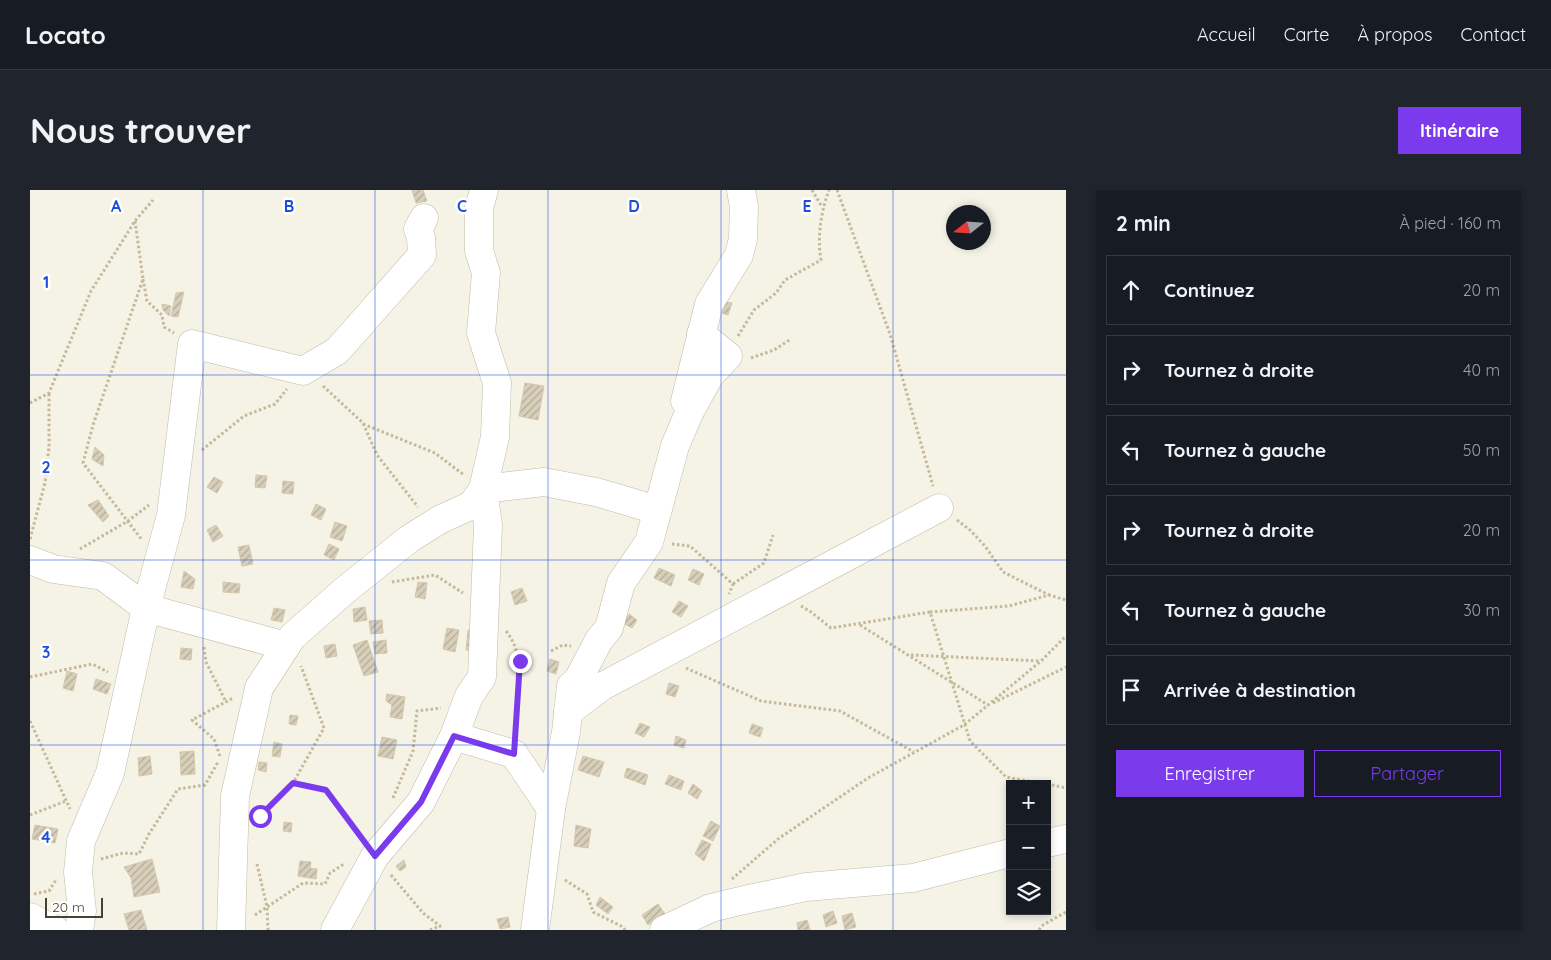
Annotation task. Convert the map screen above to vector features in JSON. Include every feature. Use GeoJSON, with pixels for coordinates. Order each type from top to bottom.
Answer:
{"type":"FeatureCollection","features":[{"type":"Feature","properties":{"kind":"street"},"geometry":{"type":"LineString","coordinates":[[231,930],[235,796],[259,688],[289,641],[344,591],[409,540],[426,529],[472,506],[482,489],[495,437],[497,383],[481,333],[486,273],[479,251],[479,208],[484,190]]}},
{"type":"Feature","properties":{"kind":"street"},"geometry":{"type":"LineString","coordinates":[[535,930],[551,809],[561,764],[571,686],[578,680],[599,640],[609,628],[621,583],[649,542],[709,304],[739,255],[743,239],[744,207],[741,190]]}},
{"type":"Feature","properties":{"kind":"street"},"geometry":{"type":"LineString","coordinates":[[79,930],[82,911],[79,863],[83,836],[110,773],[131,685],[146,608],[171,515],[192,344],[303,371],[337,351],[422,255],[421,238],[418,229],[424,218]]}},
{"type":"Feature","properties":{"kind":"street"},"geometry":{"type":"LineString","coordinates":[[674,446],[710,374],[728,356],[701,334]]}},
{"type":"Feature","properties":{"kind":"street"},"geometry":{"type":"LineString","coordinates":[[482,489],[544,482],[596,492],[657,510]]}},
{"type":"Feature","properties":{"kind":"street"},"geometry":{"type":"LineString","coordinates":[[335,930],[375,856],[421,802],[458,724],[469,696],[482,677],[488,525],[482,489]]}},
{"type":"Feature","properties":{"kind":"street"},"geometry":{"type":"LineString","coordinates":[[568,712],[601,687],[939,508]]}},
{"type":"Feature","properties":{"kind":"street"},"geometry":{"type":"LineString","coordinates":[[30,560],[52,569],[104,576],[146,608],[201,624],[289,641]]}},
{"type":"Feature","properties":{"kind":"street"},"geometry":{"type":"LineString","coordinates":[[458,724],[514,754],[551,809]]}},
{"type":"Feature","properties":{"kind":"street"},"geometry":{"type":"LineString","coordinates":[[1051,843],[1066,839]]}},
{"type":"Feature","properties":{"kind":"street"},"geometry":{"type":"LineString","coordinates":[[664,930],[711,908],[806,887],[913,878],[1006,854]]}},
{"type":"Feature","properties":{"kind":"street"},"geometry":{"type":"LineString","coordinates":[[30,917],[55,930]]}},
{"type":"Feature","properties":{"kind":"path"},"geometry":{"type":"LineString","coordinates":[[812,190],[823,207]]}},
{"type":"Feature","properties":{"kind":"path"},"geometry":{"type":"LineString","coordinates":[[791,339],[774,350],[742,361],[728,356],[741,329],[754,310],[776,294],[785,280],[821,260],[819,247],[823,207],[830,190]]}},
{"type":"Feature","properties":{"kind":"path"},"geometry":{"type":"LineString","coordinates":[[837,190],[890,334],[939,508],[970,530],[985,546],[1003,572],[1049,595],[1066,600]]}},
{"type":"Feature","properties":{"kind":"path"},"geometry":{"type":"LineString","coordinates":[[30,539],[45,483],[49,447],[49,393],[91,291],[135,221],[153,200]]}},
{"type":"Feature","properties":{"kind":"path"},"geometry":{"type":"LineString","coordinates":[[135,221],[147,301],[162,315],[164,327],[192,344]]}},
{"type":"Feature","properties":{"kind":"path"},"geometry":{"type":"LineString","coordinates":[[143,278],[93,425],[83,463],[158,561]]}},
{"type":"Feature","properties":{"kind":"path"},"geometry":{"type":"LineString","coordinates":[[177,455],[191,457],[244,416],[275,404],[303,371],[331,392],[363,423],[435,452],[482,489]]}},
{"type":"Feature","properties":{"kind":"path"},"geometry":{"type":"LineString","coordinates":[[30,403],[49,393]]}},
{"type":"Feature","properties":{"kind":"path"},"geometry":{"type":"LineString","coordinates":[[363,423],[377,455],[420,509],[426,529]]}},
{"type":"Feature","properties":{"kind":"path"},"geometry":{"type":"LineString","coordinates":[[74,551],[128,521],[150,503]]}},
{"type":"Feature","properties":{"kind":"path"},"geometry":{"type":"LineString","coordinates":[[713,629],[733,584],[764,563],[773,535]]}},
{"type":"Feature","properties":{"kind":"path"},"geometry":{"type":"LineString","coordinates":[[649,542],[690,546],[733,584]]}},
{"type":"Feature","properties":{"kind":"path"},"geometry":{"type":"LineString","coordinates":[[386,583],[435,575],[486,606],[513,639],[520,661],[514,754]]}},
{"type":"Feature","properties":{"kind":"path"},"geometry":{"type":"LineString","coordinates":[[777,595],[811,612],[831,628],[859,625],[930,612],[1009,606],[1049,595]]}},
{"type":"Feature","properties":{"kind":"path"},"geometry":{"type":"LineString","coordinates":[[930,612],[970,741],[1006,777],[1022,780]]}},
{"type":"Feature","properties":{"kind":"path"},"geometry":{"type":"LineString","coordinates":[[201,624],[206,662],[226,702]]}},
{"type":"Feature","properties":{"kind":"path"},"geometry":{"type":"LineString","coordinates":[[859,625],[951,680],[988,706]]}},
{"type":"Feature","properties":{"kind":"path"},"geometry":{"type":"LineString","coordinates":[[711,908],[733,877],[778,839],[868,778],[964,725],[1041,661],[1066,636]]}},
{"type":"Feature","properties":{"kind":"path"},"geometry":{"type":"LineString","coordinates":[[259,824],[260,816],[293,783],[324,728],[289,641]]}},
{"type":"Feature","properties":{"kind":"path"},"geometry":{"type":"LineString","coordinates":[[911,655],[1041,661]]}},
{"type":"Feature","properties":{"kind":"path"},"geometry":{"type":"LineString","coordinates":[[662,656],[760,701],[840,711],[914,752]]}},
{"type":"Feature","properties":{"kind":"path"},"geometry":{"type":"LineString","coordinates":[[30,677],[92,664],[131,685]]}},
{"type":"Feature","properties":{"kind":"path"},"geometry":{"type":"LineString","coordinates":[[988,706],[1066,667]]}},
{"type":"Feature","properties":{"kind":"path"},"geometry":{"type":"LineString","coordinates":[[224,765],[214,739],[192,720],[226,702],[259,688]]}},
{"type":"Feature","properties":{"kind":"path"},"geometry":{"type":"LineString","coordinates":[[392,802],[397,784],[413,751],[417,711],[438,708],[458,724]]}},
{"type":"Feature","properties":{"kind":"path"},"geometry":{"type":"LineString","coordinates":[[30,721],[83,836]]}},
{"type":"Feature","properties":{"kind":"path"},"geometry":{"type":"LineString","coordinates":[[79,863],[124,853],[139,854],[149,834],[178,789],[205,785],[221,757]]}},
{"type":"Feature","properties":{"kind":"path"},"geometry":{"type":"LineString","coordinates":[[293,783],[326,790],[375,856],[423,913],[440,928]]}},
{"type":"Feature","properties":{"kind":"path"},"geometry":{"type":"LineString","coordinates":[[1051,785],[1066,788]]}},
{"type":"Feature","properties":{"kind":"path"},"geometry":{"type":"LineString","coordinates":[[30,815],[66,801]]}},
{"type":"Feature","properties":{"kind":"path"},"geometry":{"type":"LineString","coordinates":[[255,856],[267,907],[268,930]]}},
{"type":"Feature","properties":{"kind":"path"},"geometry":{"type":"LineString","coordinates":[[544,862],[572,886],[587,894],[593,912],[623,927],[625,930]]}},
{"type":"Feature","properties":{"kind":"path"},"geometry":{"type":"LineString","coordinates":[[231,930],[303,883],[325,884],[330,873],[346,863]]}},
{"type":"Feature","properties":{"kind":"path"},"geometry":{"type":"LineString","coordinates":[[1039,930],[1043,925],[1066,912]]}},
{"type":"Feature","properties":{"kind":"path"},"geometry":{"type":"LineString","coordinates":[[430,930],[440,928]]}},
{"type":"Feature","properties":{"kind":"building"},"geometry":{"type":"Polygon","coordinates":[[[412,190],[423,190],[427,201],[416,203],[412,190]]]}},
{"type":"Feature","properties":{"kind":"building"},"geometry":{"type":"Polygon","coordinates":[[[184,292],[178,317],[171,316],[176,293],[184,292]]]}},
{"type":"Feature","properties":{"kind":"building"},"geometry":{"type":"Polygon","coordinates":[[[722,301],[732,303],[728,315],[719,312],[722,301]]]}},
{"type":"Feature","properties":{"kind":"building"},"geometry":{"type":"Polygon","coordinates":[[[162,304],[171,306],[169,316],[163,310],[162,304]]]}},
{"type":"Feature","properties":{"kind":"building"},"geometry":{"type":"Polygon","coordinates":[[[525,383],[544,386],[538,420],[519,416],[525,383]]]}},
{"type":"Feature","properties":{"kind":"building"},"geometry":{"type":"Polygon","coordinates":[[[95,447],[104,455],[103,466],[92,459],[95,447]]]}},
{"type":"Feature","properties":{"kind":"building"},"geometry":{"type":"Polygon","coordinates":[[[256,475],[267,476],[265,488],[255,487],[256,475]]]}},
{"type":"Feature","properties":{"kind":"building"},"geometry":{"type":"Polygon","coordinates":[[[214,477],[223,482],[217,493],[207,487],[214,477]]]}},
{"type":"Feature","properties":{"kind":"building"},"geometry":{"type":"Polygon","coordinates":[[[283,481],[294,482],[293,494],[282,493],[283,481]]]}},
{"type":"Feature","properties":{"kind":"building"},"geometry":{"type":"Polygon","coordinates":[[[98,500],[109,516],[103,522],[88,505],[98,500]]]}},
{"type":"Feature","properties":{"kind":"building"},"geometry":{"type":"Polygon","coordinates":[[[316,504],[326,509],[321,520],[311,515],[316,504]]]}},
{"type":"Feature","properties":{"kind":"building"},"geometry":{"type":"Polygon","coordinates":[[[335,522],[347,526],[342,541],[330,537],[335,522]]]}},
{"type":"Feature","properties":{"kind":"building"},"geometry":{"type":"Polygon","coordinates":[[[216,525],[223,536],[213,542],[207,530],[216,525]]]}},
{"type":"Feature","properties":{"kind":"building"},"geometry":{"type":"Polygon","coordinates":[[[329,544],[339,549],[334,560],[324,555],[329,544]]]}},
{"type":"Feature","properties":{"kind":"building"},"geometry":{"type":"Polygon","coordinates":[[[249,545],[253,564],[242,566],[238,547],[249,545]]]}},
{"type":"Feature","properties":{"kind":"building"},"geometry":{"type":"Polygon","coordinates":[[[659,568],[675,575],[671,586],[654,578],[659,568]]]}},
{"type":"Feature","properties":{"kind":"building"},"geometry":{"type":"Polygon","coordinates":[[[693,569],[704,574],[699,585],[688,580],[693,569]]]}},
{"type":"Feature","properties":{"kind":"building"},"geometry":{"type":"Polygon","coordinates":[[[184,571],[195,579],[193,589],[181,587],[184,571]]]}},
{"type":"Feature","properties":{"kind":"building"},"geometry":{"type":"Polygon","coordinates":[[[223,582],[240,584],[239,593],[223,592],[223,582]]]}},
{"type":"Feature","properties":{"kind":"building"},"geometry":{"type":"Polygon","coordinates":[[[418,582],[427,583],[425,599],[415,597],[418,582]]]}},
{"type":"Feature","properties":{"kind":"building"},"geometry":{"type":"Polygon","coordinates":[[[522,588],[527,601],[515,605],[511,592],[522,588]]]}},
{"type":"Feature","properties":{"kind":"building"},"geometry":{"type":"Polygon","coordinates":[[[679,601],[688,606],[681,617],[672,612],[679,601]]]}},
{"type":"Feature","properties":{"kind":"building"},"geometry":{"type":"Polygon","coordinates":[[[365,607],[367,620],[354,622],[353,609],[365,607]]]}},
{"type":"Feature","properties":{"kind":"building"},"geometry":{"type":"Polygon","coordinates":[[[274,608],[285,610],[282,622],[271,620],[274,608]]]}},
{"type":"Feature","properties":{"kind":"building"},"geometry":{"type":"Polygon","coordinates":[[[629,614],[637,620],[632,628],[623,623],[629,614]]]}},
{"type":"Feature","properties":{"kind":"building"},"geometry":{"type":"Polygon","coordinates":[[[382,620],[383,633],[371,634],[369,621],[382,620]]]}},
{"type":"Feature","properties":{"kind":"building"},"geometry":{"type":"Polygon","coordinates":[[[447,628],[459,630],[455,652],[443,649],[447,628]]]}},
{"type":"Feature","properties":{"kind":"building"},"geometry":{"type":"Polygon","coordinates":[[[468,630],[478,631],[476,652],[466,650],[468,630]]]}},
{"type":"Feature","properties":{"kind":"building"},"geometry":{"type":"Polygon","coordinates":[[[367,640],[378,672],[364,676],[353,645],[367,640]]]}},
{"type":"Feature","properties":{"kind":"building"},"geometry":{"type":"Polygon","coordinates":[[[386,640],[387,653],[375,654],[373,642],[386,640]]]}},
{"type":"Feature","properties":{"kind":"building"},"geometry":{"type":"Polygon","coordinates":[[[335,644],[337,656],[326,658],[324,646],[335,644]]]}},
{"type":"Feature","properties":{"kind":"building"},"geometry":{"type":"Polygon","coordinates":[[[181,648],[192,649],[191,660],[180,659],[181,648]]]}},
{"type":"Feature","properties":{"kind":"building"},"geometry":{"type":"Polygon","coordinates":[[[550,659],[559,662],[556,674],[547,671],[550,659]]]}},
{"type":"Feature","properties":{"kind":"building"},"geometry":{"type":"Polygon","coordinates":[[[67,671],[77,674],[73,691],[63,688],[67,671]]]}},
{"type":"Feature","properties":{"kind":"building"},"geometry":{"type":"Polygon","coordinates":[[[96,679],[111,684],[107,694],[93,689],[96,679]]]}},
{"type":"Feature","properties":{"kind":"building"},"geometry":{"type":"Polygon","coordinates":[[[669,683],[679,686],[675,697],[666,694],[669,683]]]}},
{"type":"Feature","properties":{"kind":"building"},"geometry":{"type":"Polygon","coordinates":[[[387,694],[405,697],[402,719],[390,717],[392,705],[386,701],[387,694]]]}},
{"type":"Feature","properties":{"kind":"building"},"geometry":{"type":"Polygon","coordinates":[[[290,715],[298,716],[296,725],[289,724],[290,715]]]}},
{"type":"Feature","properties":{"kind":"building"},"geometry":{"type":"Polygon","coordinates":[[[640,723],[650,727],[644,737],[635,733],[640,723]]]}},
{"type":"Feature","properties":{"kind":"building"},"geometry":{"type":"Polygon","coordinates":[[[752,724],[763,728],[760,737],[749,733],[752,724]]]}},
{"type":"Feature","properties":{"kind":"building"},"geometry":{"type":"Polygon","coordinates":[[[676,736],[686,740],[684,748],[674,745],[676,736]]]}},
{"type":"Feature","properties":{"kind":"building"},"geometry":{"type":"Polygon","coordinates":[[[382,737],[397,740],[393,759],[378,756],[382,737]]]}},
{"type":"Feature","properties":{"kind":"building"},"geometry":{"type":"Polygon","coordinates":[[[274,742],[282,744],[280,757],[272,756],[274,742]]]}},
{"type":"Feature","properties":{"kind":"building"},"geometry":{"type":"Polygon","coordinates":[[[194,751],[195,774],[181,775],[180,752],[194,751]]]}},
{"type":"Feature","properties":{"kind":"building"},"geometry":{"type":"Polygon","coordinates":[[[150,756],[152,774],[139,776],[138,758],[150,756]]]}},
{"type":"Feature","properties":{"kind":"building"},"geometry":{"type":"Polygon","coordinates":[[[583,756],[604,762],[599,777],[578,770],[583,756]]]}},
{"type":"Feature","properties":{"kind":"building"},"geometry":{"type":"Polygon","coordinates":[[[259,762],[267,763],[266,772],[258,770],[259,762]]]}},
{"type":"Feature","properties":{"kind":"building"},"geometry":{"type":"Polygon","coordinates":[[[627,768],[648,775],[645,785],[624,777],[627,768]]]}},
{"type":"Feature","properties":{"kind":"building"},"geometry":{"type":"Polygon","coordinates":[[[669,775],[684,781],[681,790],[665,784],[669,775]]]}},
{"type":"Feature","properties":{"kind":"building"},"geometry":{"type":"Polygon","coordinates":[[[693,784],[702,791],[697,799],[688,793],[693,784]]]}},
{"type":"Feature","properties":{"kind":"building"},"geometry":{"type":"Polygon","coordinates":[[[711,821],[720,826],[713,841],[703,836],[711,821]]]}},
{"type":"Feature","properties":{"kind":"building"},"geometry":{"type":"Polygon","coordinates":[[[284,822],[292,823],[291,832],[283,831],[284,822]]]}},
{"type":"Feature","properties":{"kind":"building"},"geometry":{"type":"Polygon","coordinates":[[[35,825],[58,829],[55,843],[32,839],[35,825]]]}},
{"type":"Feature","properties":{"kind":"building"},"geometry":{"type":"Polygon","coordinates":[[[576,825],[591,829],[588,848],[574,846],[576,825]]]}},
{"type":"Feature","properties":{"kind":"building"},"geometry":{"type":"Polygon","coordinates":[[[702,840],[711,844],[704,861],[695,854],[702,840]]]}},
{"type":"Feature","properties":{"kind":"building"},"geometry":{"type":"Polygon","coordinates":[[[152,859],[160,892],[134,897],[131,878],[124,867],[152,859]]]}},
{"type":"Feature","properties":{"kind":"building"},"geometry":{"type":"Polygon","coordinates":[[[404,860],[406,867],[400,871],[396,866],[404,860]]]}},
{"type":"Feature","properties":{"kind":"building"},"geometry":{"type":"Polygon","coordinates":[[[300,861],[311,862],[310,868],[317,869],[316,879],[298,876],[300,861]]]}},
{"type":"Feature","properties":{"kind":"building"},"geometry":{"type":"Polygon","coordinates":[[[600,897],[613,907],[608,914],[596,905],[600,897]]]}},
{"type":"Feature","properties":{"kind":"building"},"geometry":{"type":"Polygon","coordinates":[[[658,904],[665,914],[648,925],[642,915],[658,904]]]}},
{"type":"Feature","properties":{"kind":"building"},"geometry":{"type":"Polygon","coordinates":[[[141,910],[147,930],[129,930],[124,914],[141,910]]]}},
{"type":"Feature","properties":{"kind":"building"},"geometry":{"type":"Polygon","coordinates":[[[833,911],[837,923],[826,927],[823,915],[833,911]]]}},
{"type":"Feature","properties":{"kind":"building"},"geometry":{"type":"Polygon","coordinates":[[[852,913],[856,927],[845,930],[842,916],[852,913]]]}},
{"type":"Feature","properties":{"kind":"building"},"geometry":{"type":"Polygon","coordinates":[[[508,917],[510,927],[500,929],[497,919],[508,917]]]}},
{"type":"Feature","properties":{"kind":"building"},"geometry":{"type":"Polygon","coordinates":[[[807,920],[810,930],[798,930],[797,923],[807,920]]]}},
{"type":"Feature","properties":{"kind":"route"},"geometry":{"type":"LineString","coordinates":[[260,816],[293,783],[326,790],[375,856],[421,802],[454,736],[514,754],[520,661]]}}]}
